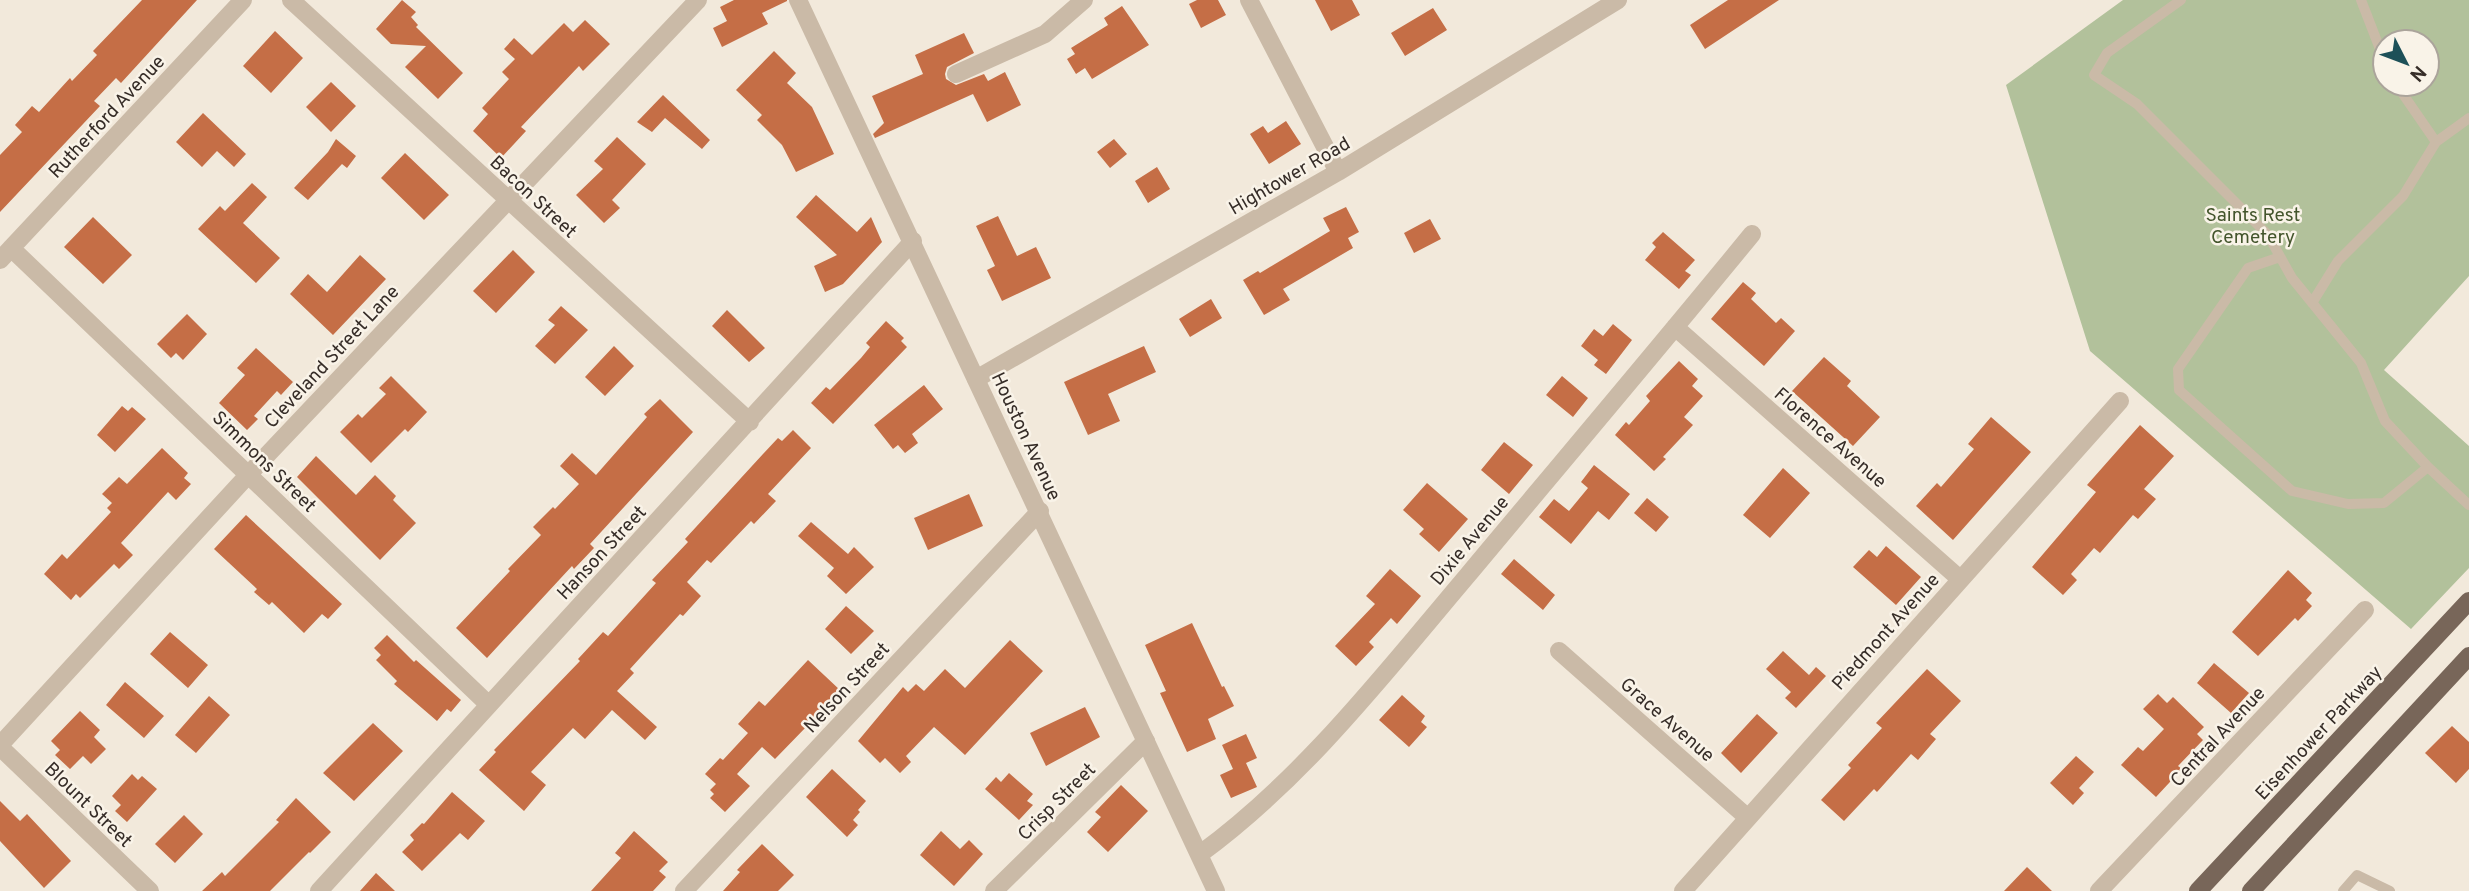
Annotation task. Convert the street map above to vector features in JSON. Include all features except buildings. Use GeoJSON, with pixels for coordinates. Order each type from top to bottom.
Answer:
{"type":"FeatureCollection","features":[{"type":"Feature","properties":{"kind":"main road","name":"Eisenhower Parkway"},"geometry":{"type":"LineString","coordinates":[[2198,891],[2469,601]]}},
{"type":"Feature","properties":{"kind":"main road"},"geometry":{"type":"LineString","coordinates":[[2251,891],[2469,656]]}},
{"type":"Feature","properties":{"kind":"street","name":"Bacon Street"},"geometry":{"type":"LineString","coordinates":[[291,0],[750,422]]}},
{"type":"Feature","properties":{"kind":"street","name":"Cleveland Street Lane"},"geometry":{"type":"LineString","coordinates":[[0,746],[249,474],[698,0]]}},
{"type":"Feature","properties":{"kind":"street","name":"Houston Avenue"},"geometry":{"type":"LineString","coordinates":[[799,0],[1216,891]]}},
{"type":"Feature","properties":{"kind":"street"},"geometry":{"type":"LineString","coordinates":[[956,74],[1045,34],[1084,0]]}},
{"type":"Feature","properties":{"kind":"street"},"geometry":{"type":"LineString","coordinates":[[1249,0],[1338,172]]}},
{"type":"Feature","properties":{"kind":"street","name":"Hightower Road"},"geometry":{"type":"LineString","coordinates":[[976,379],[1338,172],[1618,0]]}},
{"type":"Feature","properties":{"kind":"street","name":"Rutherford Avenue"},"geometry":{"type":"LineString","coordinates":[[6,254],[232,4]]}},
{"type":"Feature","properties":{"kind":"street","name":"Dixie Avenue"},"geometry":{"type":"LineString","coordinates":[[1200,854],[1281,787],[1362,701],[1752,234]]}},
{"type":"Feature","properties":{"kind":"street","name":"Hanson Street"},"geometry":{"type":"LineString","coordinates":[[319,891],[913,241]]}},
{"type":"Feature","properties":{"kind":"street","name":"Simmons Street"},"geometry":{"type":"LineString","coordinates":[[6,254],[249,474],[489,705]]}},
{"type":"Feature","properties":{"kind":"street","name":"Florence Avenue"},"geometry":{"type":"LineString","coordinates":[[1675,327],[1960,579]]}},
{"type":"Feature","properties":{"kind":"street","name":"Piedmont Avenue"},"geometry":{"type":"LineString","coordinates":[[1683,891],[2120,401]]}},
{"type":"Feature","properties":{"kind":"street","name":"Nelson Street"},"geometry":{"type":"LineString","coordinates":[[684,891],[1040,511]]}},
{"type":"Feature","properties":{"kind":"street","name":"Central Avenue"},"geometry":{"type":"LineString","coordinates":[[2099,891],[2365,610]]}},
{"type":"Feature","properties":{"kind":"street","name":"Grace Avenue"},"geometry":{"type":"LineString","coordinates":[[1559,651],[1748,818]]}},
{"type":"Feature","properties":{"kind":"street","name":"Crisp Street"},"geometry":{"type":"LineString","coordinates":[[994,891],[1146,741]]}},
{"type":"Feature","properties":{"kind":"street","name":"Blount Street"},"geometry":{"type":"LineString","coordinates":[[0,746],[150,891]]}},
{"type":"Feature","properties":{"kind":"lane"},"geometry":{"type":"LineString","coordinates":[[2180,0],[2107,52],[2094,75],[2137,104],[2268,235],[2292,278],[2361,363],[2385,421],[2428,467],[2469,505]]}},
{"type":"Feature","properties":{"kind":"lane"},"geometry":{"type":"LineString","coordinates":[[2361,0],[2372,28]]}},
{"type":"Feature","properties":{"kind":"lane"},"geometry":{"type":"LineString","coordinates":[[2406,98],[2436,142]]}},
{"type":"Feature","properties":{"kind":"lane"},"geometry":{"type":"LineString","coordinates":[[2312,303],[2338,261],[2403,196],[2436,142],[2469,118]]}},
{"type":"Feature","properties":{"kind":"lane"},"geometry":{"type":"LineString","coordinates":[[2280,257],[2248,268],[2178,369],[2179,390],[2292,491],[2348,504],[2384,503],[2428,467]]}},
{"type":"Feature","properties":{"kind":"lane"},"geometry":{"type":"LineString","coordinates":[[2343,891],[2357,875],[2390,891]]}},
{"type":"Feature","properties":{"kind":"green space","name":"Saints Rest Cemetery"},"geometry":{"type":"Polygon","coordinates":[[[2123,0],[2469,0],[2469,276],[2384,370],[2469,446],[2469,568],[2411,629],[2090,351],[2006,85],[2123,0]]]}}]}
